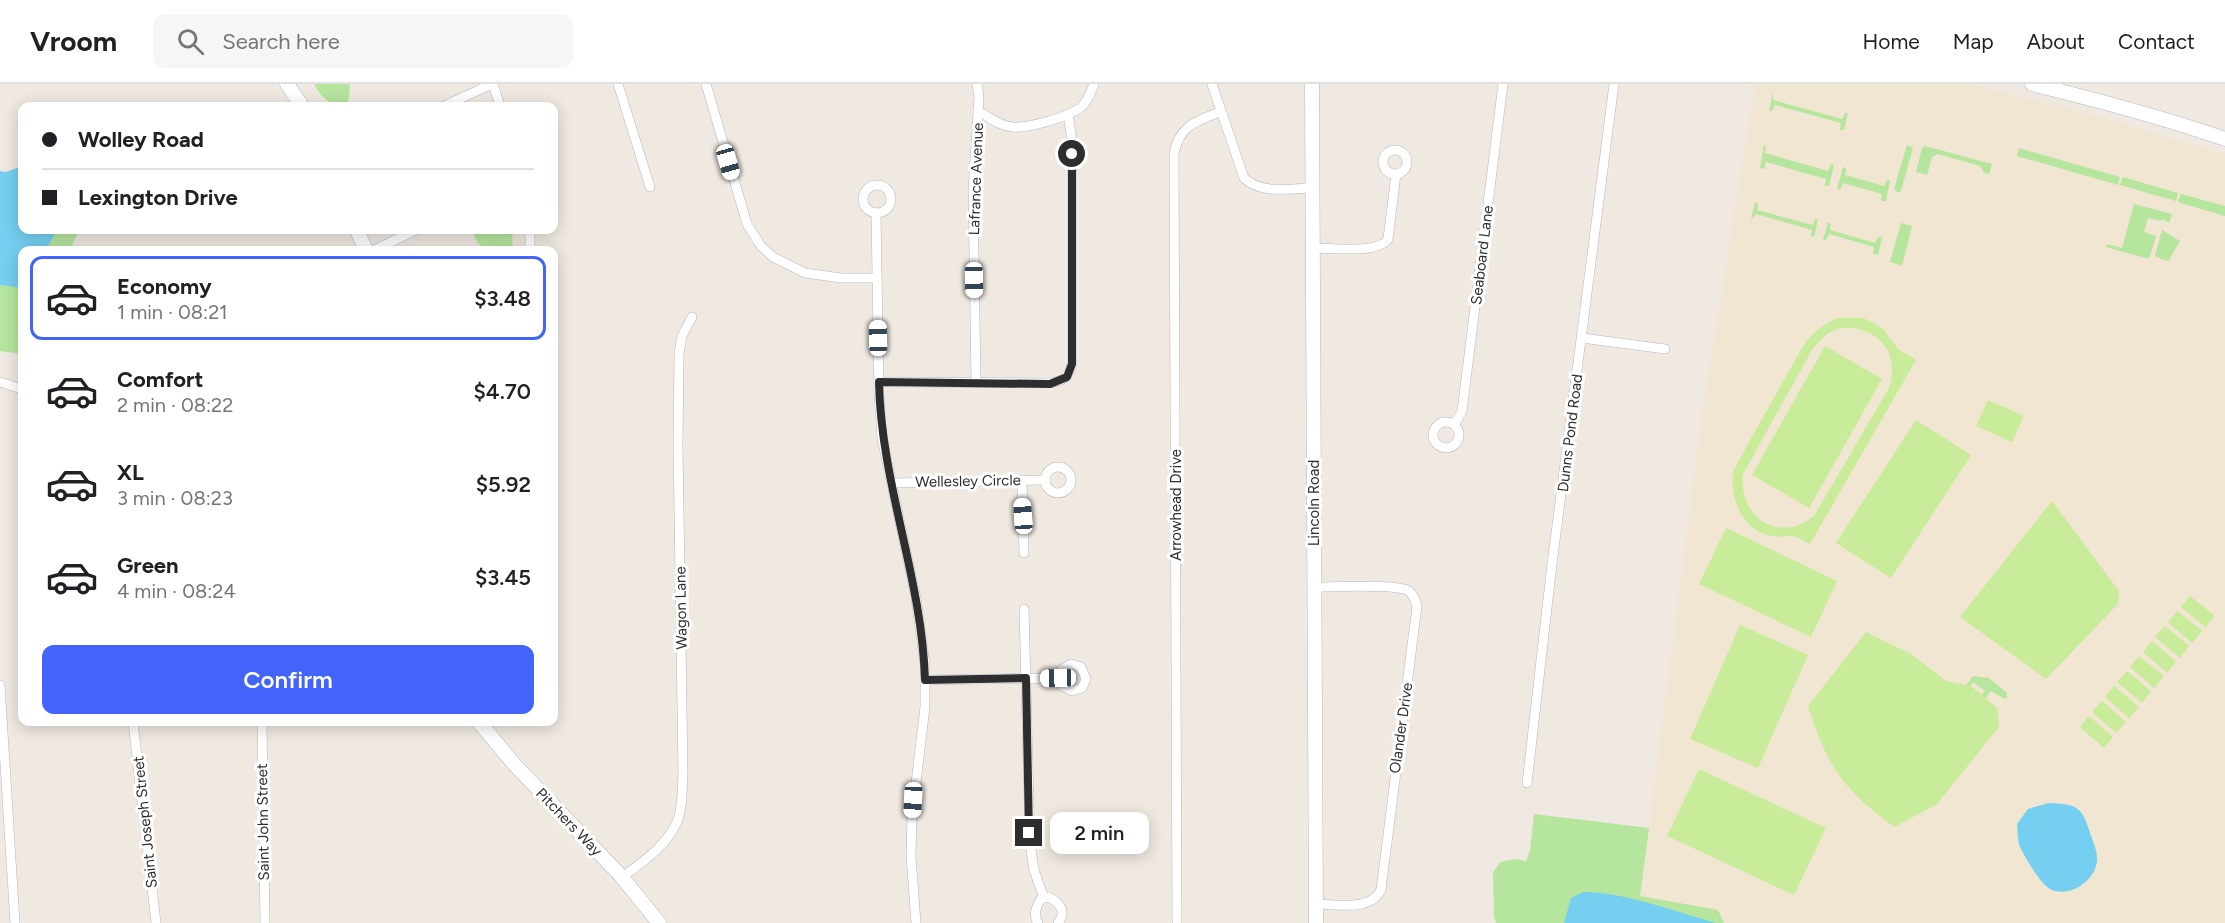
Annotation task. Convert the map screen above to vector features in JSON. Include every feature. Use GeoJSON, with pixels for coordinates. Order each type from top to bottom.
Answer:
{"type":"FeatureCollection","features":[{"type":"Feature","properties":{"kind":"street"},"geometry":{"type":"LineString","coordinates":[[287,84],[299,102]]}},
{"type":"Feature","properties":{"kind":"street"},"geometry":{"type":"LineString","coordinates":[[453,102],[492,84],[499,102]]}},
{"type":"Feature","properties":{"kind":"street"},"geometry":{"type":"LineString","coordinates":[[618,84],[650,187]]}},
{"type":"Feature","properties":{"kind":"street"},"geometry":{"type":"LineString","coordinates":[[706,84],[747,224],[761,246],[773,256],[805,273],[841,278],[877,278]]}},
{"type":"Feature","properties":{"kind":"street","name":"Lafrance Avenue"},"geometry":{"type":"LineString","coordinates":[[976,382],[973,213],[978,111],[977,84]]}},
{"type":"Feature","properties":{"kind":"street"},"geometry":{"type":"LineString","coordinates":[[978,111],[1003,125],[1025,126],[1068,114],[1084,104],[1094,84]]}},
{"type":"Feature","properties":{"kind":"street"},"geometry":{"type":"LineString","coordinates":[[1212,84],[1241,174],[1248,182],[1258,187],[1273,189],[1313,188]]}},
{"type":"Feature","properties":{"kind":"street","name":"Lincoln Road"},"geometry":{"type":"LineString","coordinates":[[1312,84],[1316,923]]}},
{"type":"Feature","properties":{"kind":"street","name":"Seaboard Lane"},"geometry":{"type":"LineString","coordinates":[[1455,424],[1462,411],[1503,84]]}},
{"type":"Feature","properties":{"kind":"street","name":"Dunns Pond Road"},"geometry":{"type":"LineString","coordinates":[[1527,783],[1552,564],[1614,84]]}},
{"type":"Feature","properties":{"kind":"street"},"geometry":{"type":"LineString","coordinates":[[2032,84],[2133,110],[2195,128],[2225,140]]}},
{"type":"Feature","properties":{"kind":"street","name":"Arrowhead Drive"},"geometry":{"type":"LineString","coordinates":[[1177,923],[1174,154],[1183,130],[1220,112]]}},
{"type":"Feature","properties":{"kind":"street"},"geometry":{"type":"LineString","coordinates":[[879,382],[1050,384],[1062,380],[1070,373],[1072,364],[1072,140],[1068,114]]}},
{"type":"Feature","properties":{"kind":"street"},"geometry":{"type":"LineString","coordinates":[[1313,248],[1374,248],[1385,244],[1389,239],[1396,174]]}},
{"type":"Feature","properties":{"kind":"street"},"geometry":{"type":"LineString","coordinates":[[876,213],[881,431],[916,598],[922,633],[925,680],[925,706],[912,816],[911,856],[916,923]]}},
{"type":"Feature","properties":{"kind":"street"},"geometry":{"type":"LineString","coordinates":[[382,246],[408,234]]}},
{"type":"Feature","properties":{"kind":"street","name":"Wagon Lane"},"geometry":{"type":"LineString","coordinates":[[622,877],[638,866],[665,840],[676,825],[681,806],[683,773],[678,446],[679,354],[682,336],[692,317]]}},
{"type":"Feature","properties":{"kind":"street"},"geometry":{"type":"LineString","coordinates":[[1582,339],[1665,349]]}},
{"type":"Feature","properties":{"kind":"street"},"geometry":{"type":"LineString","coordinates":[[0,382],[18,388]]}},
{"type":"Feature","properties":{"kind":"street"},"geometry":{"type":"LineString","coordinates":[[1022,480],[1024,553]]}},
{"type":"Feature","properties":{"kind":"street","name":"Wellesley Circle"},"geometry":{"type":"LineString","coordinates":[[891,483],[1045,480]]}},
{"type":"Feature","properties":{"kind":"street","name":"Olander Drive"},"geometry":{"type":"LineString","coordinates":[[1315,587],[1386,587],[1406,590],[1414,597],[1417,606],[1381,890],[1376,898],[1366,903],[1316,904]]}},
{"type":"Feature","properties":{"kind":"street"},"geometry":{"type":"LineString","coordinates":[[1024,609],[1031,851],[1034,870],[1044,898]]}},
{"type":"Feature","properties":{"kind":"street"},"geometry":{"type":"LineString","coordinates":[[925,680],[1058,678]]}},
{"type":"Feature","properties":{"kind":"street"},"geometry":{"type":"LineString","coordinates":[[0,685],[15,923]]}},
{"type":"Feature","properties":{"kind":"street","name":"Saint Joseph Street"},"geometry":{"type":"LineString","coordinates":[[133,726],[156,923]]}},
{"type":"Feature","properties":{"kind":"street","name":"Saint John Street"},"geometry":{"type":"LineString","coordinates":[[262,726],[265,923]]}},
{"type":"Feature","properties":{"kind":"street","name":"Pitchers Way"},"geometry":{"type":"LineString","coordinates":[[482,726],[514,764],[622,877],[659,923]]}},
{"type":"Feature","properties":{"kind":"street"},"geometry":{"type":"LineString","coordinates":[[1038,923],[1036,909],[1038,902],[1044,898],[1051,898],[1060,906],[1063,914],[1058,923]]}},
{"type":"Feature","properties":{"kind":"shaded area"},"geometry":{"type":"Polygon","coordinates":[[[1755,84],[1970,84],[2068,108],[2225,154],[2225,923],[1724,923],[1718,910],[1640,896],[1701,422],[1755,84]]]}},
{"type":"Feature","properties":{"kind":"green space"},"geometry":{"type":"Polygon","coordinates":[[[314,84],[350,84],[348,102],[331,102],[314,84]]]}},
{"type":"Feature","properties":{"kind":"green space"},"geometry":{"type":"Polygon","coordinates":[[[1773,92],[1773,100],[1842,119],[1845,113],[1848,113],[1844,130],[1840,130],[1841,123],[1775,105],[1772,111],[1769,111],[1773,92]]]}},
{"type":"Feature","properties":{"kind":"green space"},"geometry":{"type":"Polygon","coordinates":[[[1764,145],[1766,146],[1765,153],[1828,171],[1831,164],[1834,165],[1829,186],[1825,186],[1826,179],[1766,162],[1764,169],[1760,168],[1764,145]]]}},
{"type":"Feature","properties":{"kind":"green space"},"geometry":{"type":"Polygon","coordinates":[[[1907,145],[1913,148],[1901,191],[1898,193],[1894,189],[1907,145]]]}},
{"type":"Feature","properties":{"kind":"green space"},"geometry":{"type":"Polygon","coordinates":[[[1925,146],[1992,164],[1989,174],[1984,173],[1980,166],[1938,154],[1932,157],[1927,175],[1916,172],[1922,148],[1925,146]]]}},
{"type":"Feature","properties":{"kind":"green space"},"geometry":{"type":"Polygon","coordinates":[[[2019,148],[2120,177],[2118,185],[2017,156],[2019,148]]]}},
{"type":"Feature","properties":{"kind":"green space"},"geometry":{"type":"Polygon","coordinates":[[[1843,167],[1846,168],[1845,175],[1884,186],[1887,180],[1890,180],[1886,201],[1881,201],[1882,194],[1843,183],[1840,190],[1837,189],[1843,167]]]}},
{"type":"Feature","properties":{"kind":"green space"},"geometry":{"type":"Polygon","coordinates":[[[2123,177],[2178,193],[2176,201],[2120,185],[2123,177]]]}},
{"type":"Feature","properties":{"kind":"green space"},"geometry":{"type":"Polygon","coordinates":[[[2181,194],[2225,206],[2225,216],[2178,202],[2181,194]]]}},
{"type":"Feature","properties":{"kind":"green space"},"geometry":{"type":"Polygon","coordinates":[[[1755,202],[1758,204],[1757,210],[1813,225],[1815,219],[1818,219],[1814,237],[1811,236],[1812,230],[1756,214],[1751,220],[1755,202]]]}},
{"type":"Feature","properties":{"kind":"green space"},"geometry":{"type":"Polygon","coordinates":[[[2134,204],[2172,214],[2169,223],[2162,219],[2161,221],[2148,218],[2144,232],[2156,236],[2149,259],[2106,247],[2107,244],[2122,248],[2134,204]]]}},
{"type":"Feature","properties":{"kind":"green space"},"geometry":{"type":"Polygon","coordinates":[[[1828,222],[1831,224],[1830,230],[1875,243],[1878,237],[1882,237],[1878,255],[1873,254],[1874,247],[1829,234],[1826,240],[1823,240],[1828,222]]]}},
{"type":"Feature","properties":{"kind":"green space"},"geometry":{"type":"Polygon","coordinates":[[[1901,223],[1912,226],[1902,266],[1890,262],[1901,223]]]}},
{"type":"Feature","properties":{"kind":"green space"},"geometry":{"type":"Polygon","coordinates":[[[2162,230],[2180,241],[2169,260],[2166,261],[2155,256],[2162,230]]]}},
{"type":"Feature","properties":{"kind":"green space"},"geometry":{"type":"Polygon","coordinates":[[[55,234],[77,234],[72,246],[48,246],[55,234]]]}},
{"type":"Feature","properties":{"kind":"green space"},"geometry":{"type":"Polygon","coordinates":[[[475,234],[512,234],[513,246],[482,246],[475,234]]]}},
{"type":"Feature","properties":{"kind":"green space"},"geometry":{"type":"Polygon","coordinates":[[[0,285],[18,287],[18,353],[0,351],[0,285]]]}},
{"type":"Feature","properties":{"kind":"green space"},"geometry":{"type":"Polygon","coordinates":[[[1839,318],[1863,318],[1874,323],[1883,329],[1898,349],[1916,360],[1810,544],[1793,536],[1770,536],[1751,526],[1739,510],[1733,489],[1734,469],[1803,346],[1819,329],[1839,318]],[[1840,328],[1828,333],[1813,348],[1743,474],[1744,496],[1748,506],[1762,521],[1771,525],[1781,528],[1793,527],[1814,516],[1889,388],[1892,363],[1889,352],[1875,336],[1853,328],[1840,328]]]}},
{"type":"Feature","properties":{"kind":"green space"},"geometry":{"type":"Polygon","coordinates":[[[1825,346],[1882,379],[1809,508],[1752,475],[1825,346]]]}},
{"type":"Feature","properties":{"kind":"green space"},"geometry":{"type":"Polygon","coordinates":[[[1988,400],[2024,416],[2012,442],[1976,426],[1988,400]]]}},
{"type":"Feature","properties":{"kind":"green space"},"geometry":{"type":"Polygon","coordinates":[[[1916,420],[1971,455],[1891,578],[1836,543],[1916,420]]]}},
{"type":"Feature","properties":{"kind":"green space"},"geometry":{"type":"Polygon","coordinates":[[[2052,501],[2119,591],[2118,604],[2046,679],[1960,617],[2052,501]]]}},
{"type":"Feature","properties":{"kind":"green space"},"geometry":{"type":"Polygon","coordinates":[[[1726,528],[1837,581],[1811,637],[1699,584],[1726,528]]]}},
{"type":"Feature","properties":{"kind":"green space"},"geometry":{"type":"Polygon","coordinates":[[[2190,596],[2215,616],[2205,627],[2181,607],[2190,596]]]}},
{"type":"Feature","properties":{"kind":"green space"},"geometry":{"type":"Polygon","coordinates":[[[2177,611],[2202,631],[2192,643],[2168,622],[2177,611]]]}},
{"type":"Feature","properties":{"kind":"green space"},"geometry":{"type":"Polygon","coordinates":[[[1740,625],[1808,655],[1758,768],[1690,739],[1740,625]]]}},
{"type":"Feature","properties":{"kind":"green space"},"geometry":{"type":"Polygon","coordinates":[[[2165,626],[2189,646],[2180,658],[2155,637],[2165,626]]]}},
{"type":"Feature","properties":{"kind":"green space"},"geometry":{"type":"Polygon","coordinates":[[[1866,632],[1911,654],[1946,681],[1971,686],[1997,708],[1999,727],[1936,805],[1894,827],[1858,797],[1839,775],[1817,733],[1808,706],[1866,632]]]}},
{"type":"Feature","properties":{"kind":"green space"},"geometry":{"type":"Polygon","coordinates":[[[2152,641],[2176,661],[2167,673],[2143,652],[2152,641]]]}},
{"type":"Feature","properties":{"kind":"green space"},"geometry":{"type":"Polygon","coordinates":[[[2139,656],[2164,676],[2154,688],[2130,667],[2139,656]]]}},
{"type":"Feature","properties":{"kind":"green space"},"geometry":{"type":"Polygon","coordinates":[[[2127,671],[2151,691],[2142,703],[2117,682],[2127,671]]]}},
{"type":"Feature","properties":{"kind":"green space"},"geometry":{"type":"Polygon","coordinates":[[[1973,676],[1989,678],[2007,693],[2007,698],[1991,691],[1986,698],[1982,695],[1985,691],[1973,682],[1970,686],[1966,685],[1973,676]]]}},
{"type":"Feature","properties":{"kind":"green space"},"geometry":{"type":"Polygon","coordinates":[[[2114,686],[2139,707],[2129,718],[2105,697],[2114,686]]]}},
{"type":"Feature","properties":{"kind":"green space"},"geometry":{"type":"Polygon","coordinates":[[[2102,701],[2126,722],[2116,733],[2092,712],[2102,701]]]}},
{"type":"Feature","properties":{"kind":"green space"},"geometry":{"type":"Polygon","coordinates":[[[2089,716],[2113,737],[2104,748],[2080,727],[2089,716]]]}},
{"type":"Feature","properties":{"kind":"green space"},"geometry":{"type":"Polygon","coordinates":[[[1699,769],[1826,828],[1794,895],[1667,836],[1699,769]]]}},
{"type":"Feature","properties":{"kind":"green space"},"geometry":{"type":"Polygon","coordinates":[[[1534,814],[1649,828],[1640,896],[1718,910],[1724,923],[1496,923],[1493,873],[1500,862],[1515,859],[1526,861],[1530,851],[1534,814]]]}},
{"type":"Feature","properties":{"kind":"water"},"geometry":{"type":"Polygon","coordinates":[[[18,168],[18,234],[55,234],[48,246],[18,246],[18,287],[0,285],[0,171],[6,172],[18,168]]]}},
{"type":"Feature","properties":{"kind":"water"},"geometry":{"type":"Polygon","coordinates":[[[2049,803],[2070,805],[2080,811],[2097,854],[2092,875],[2081,886],[2067,891],[2052,890],[2043,883],[2029,864],[2018,841],[2017,824],[2028,809],[2049,803]]]}},
{"type":"Feature","properties":{"kind":"water"},"geometry":{"type":"Polygon","coordinates":[[[1583,892],[1616,895],[1716,923],[1564,923],[1571,898],[1583,892]]]}},
{"type":"Feature","properties":{"kind":"route"},"geometry":{"type":"LineString","coordinates":[[1029,833],[1026,678],[925,680],[922,633],[916,598],[884,452],[879,382],[1050,384],[1067,377],[1072,364],[1072,154]]}}]}
